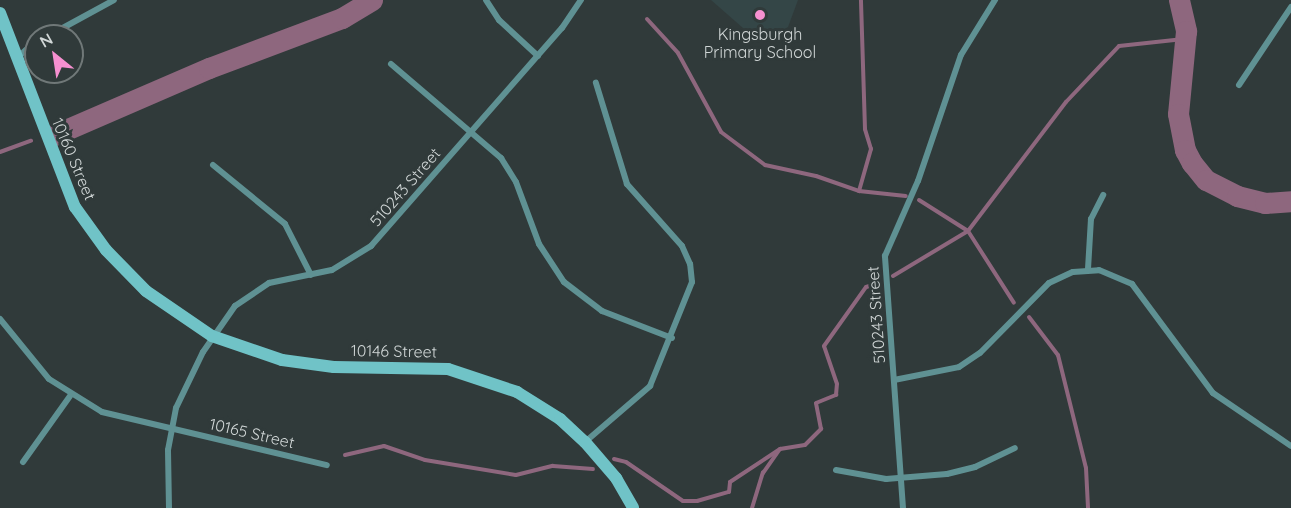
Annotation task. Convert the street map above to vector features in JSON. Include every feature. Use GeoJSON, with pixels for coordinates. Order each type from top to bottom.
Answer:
{"type":"FeatureCollection","features":[{"type":"Feature","properties":{"kind":"street"},"geometry":{"type":"LineString","coordinates":[[70,24],[114,0]]}},
{"type":"Feature","properties":{"kind":"street"},"geometry":{"type":"LineString","coordinates":[[486,0],[499,20],[538,56]]}},
{"type":"Feature","properties":{"kind":"street","name":"510243 Street"},"geometry":{"type":"LineString","coordinates":[[169,508],[170,428],[182,391],[212,336],[235,306],[257,288],[346,264],[371,246],[538,56],[581,0]]}},
{"type":"Feature","properties":{"kind":"street","name":"510243 Street"},"geometry":{"type":"LineString","coordinates":[[903,508],[885,271],[887,246],[918,181],[961,55],[995,0]]}},
{"type":"Feature","properties":{"kind":"street"},"geometry":{"type":"LineString","coordinates":[[1239,85],[1291,7]]}},
{"type":"Feature","properties":{"kind":"street","name":"10160 Street"},"geometry":{"type":"LineString","coordinates":[[0,13],[63,183],[90,231],[146,291],[212,336]]}},
{"type":"Feature","properties":{"kind":"street"},"geometry":{"type":"LineString","coordinates":[[17,58],[24,52]]}},
{"type":"Feature","properties":{"kind":"street"},"geometry":{"type":"LineString","coordinates":[[391,64],[471,131],[509,168],[539,244],[564,282],[602,310],[672,338]]}},
{"type":"Feature","properties":{"kind":"street"},"geometry":{"type":"LineString","coordinates":[[585,442],[650,386],[672,338],[692,282],[690,264],[682,246],[627,184],[596,83]]}},
{"type":"Feature","properties":{"kind":"street"},"geometry":{"type":"LineString","coordinates":[[213,165],[285,224],[298,243],[311,275]]}},
{"type":"Feature","properties":{"kind":"street"},"geometry":{"type":"LineString","coordinates":[[1088,269],[1091,219],[1103,195]]}},
{"type":"Feature","properties":{"kind":"street"},"geometry":{"type":"LineString","coordinates":[[894,380],[959,367],[980,353],[1049,283],[1088,269],[1113,273],[1132,284],[1213,393],[1291,446]]}},
{"type":"Feature","properties":{"kind":"street","name":"10165 Street"},"geometry":{"type":"LineString","coordinates":[[0,319],[37,367],[70,396],[102,412],[327,465]]}},
{"type":"Feature","properties":{"kind":"street","name":"10146 Street"},"geometry":{"type":"LineString","coordinates":[[212,336],[302,363],[417,366],[468,373],[540,404],[585,442],[616,478],[633,508]]}},
{"type":"Feature","properties":{"kind":"street"},"geometry":{"type":"LineString","coordinates":[[23,462],[70,396]]}},
{"type":"Feature","properties":{"kind":"street"},"geometry":{"type":"LineString","coordinates":[[836,470],[902,478],[961,472],[1015,448]]}},
{"type":"Feature","properties":{"kind":"shaded area","name":"Kingsburgh Primary School"},"geometry":{"type":"Polygon","coordinates":[[[711,0],[798,0],[788,27],[770,38],[751,35],[711,0]]]}},
{"type":"Feature","properties":{"kind":"waterway"},"geometry":{"type":"LineString","coordinates":[[54,135],[209,68],[342,18],[372,0]]}},
{"type":"Feature","properties":{"kind":"waterway"},"geometry":{"type":"LineString","coordinates":[[859,191],[871,149],[865,129],[861,0]]}},
{"type":"Feature","properties":{"kind":"waterway"},"geometry":{"type":"LineString","coordinates":[[1179,0],[1186,31],[1178,114],[1185,150],[1192,163],[1206,180],[1237,196],[1265,203],[1291,201]]}},
{"type":"Feature","properties":{"kind":"waterway"},"geometry":{"type":"LineString","coordinates":[[647,19],[678,53],[721,132],[765,165],[816,176],[859,191],[906,196]]}},
{"type":"Feature","properties":{"kind":"waterway"},"geometry":{"type":"LineString","coordinates":[[893,276],[968,231],[1066,102],[1119,46],[1184,39]]}},
{"type":"Feature","properties":{"kind":"waterway"},"geometry":{"type":"LineString","coordinates":[[0,152],[31,141]]}},
{"type":"Feature","properties":{"kind":"waterway"},"geometry":{"type":"LineString","coordinates":[[919,200],[968,231],[1014,303]]}},
{"type":"Feature","properties":{"kind":"waterway"},"geometry":{"type":"LineString","coordinates":[[614,459],[626,462],[683,501],[697,501],[729,492],[730,482],[780,449],[805,445],[821,429],[816,403],[836,395],[837,384],[824,346],[866,287],[876,284]]}},
{"type":"Feature","properties":{"kind":"waterway"},"geometry":{"type":"LineString","coordinates":[[1029,317],[1058,355],[1086,468],[1088,508]]}},
{"type":"Feature","properties":{"kind":"waterway"},"geometry":{"type":"LineString","coordinates":[[345,455],[384,446],[425,460],[516,475],[553,466],[593,469]]}},
{"type":"Feature","properties":{"kind":"waterway"},"geometry":{"type":"LineString","coordinates":[[752,508],[763,473],[779,450]]}},
{"type":"Feature","properties":{"kind":"place","name":"Kingsburgh Primary School"},"geometry":{"type":"Point","coordinates":[760,15]}}]}
